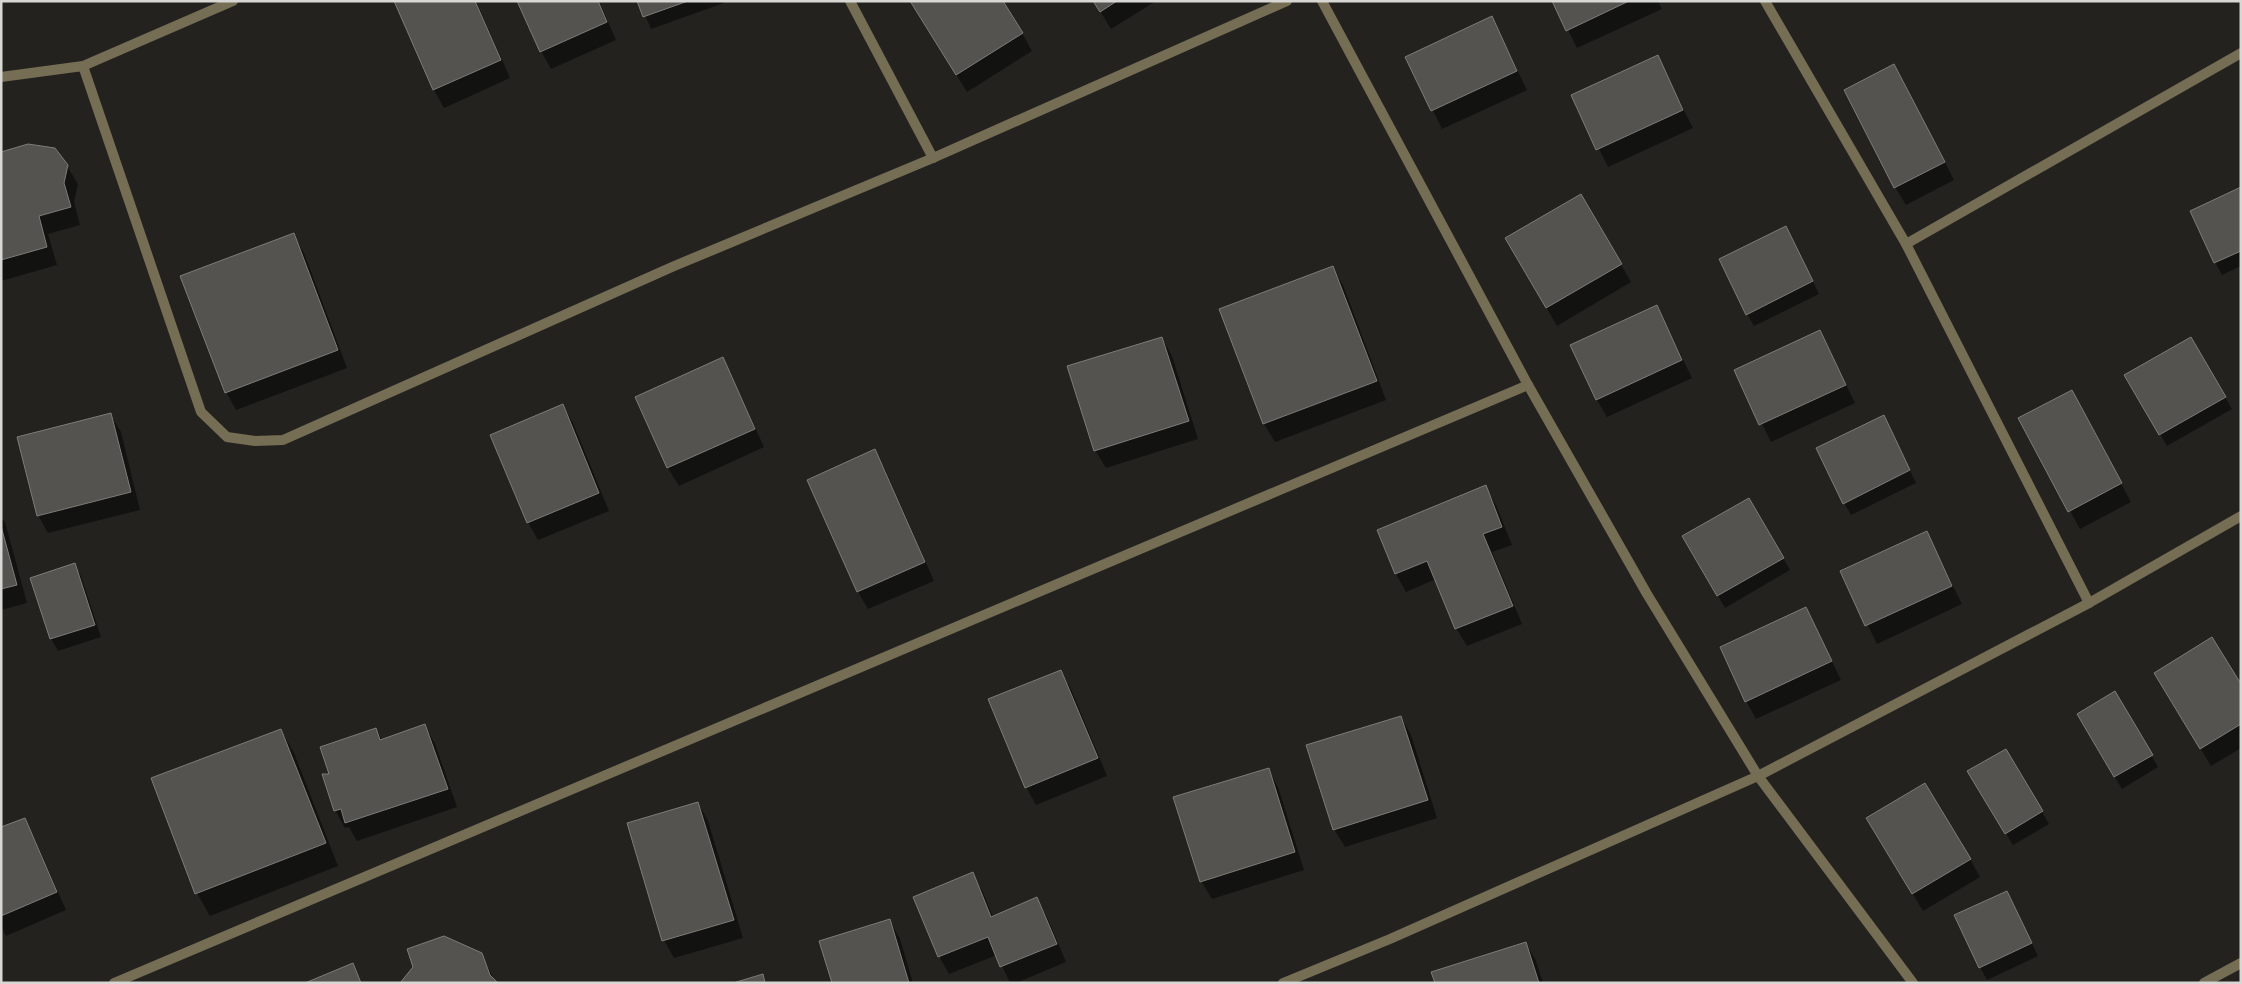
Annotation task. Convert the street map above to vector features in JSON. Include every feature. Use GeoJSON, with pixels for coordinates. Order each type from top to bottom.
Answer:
{"type":"FeatureCollection","features":[{"type":"Feature","properties":{"kind":"street"},"geometry":{"type":"LineString","coordinates":[[1,77],[83,66],[233,1]]}},
{"type":"Feature","properties":{"kind":"street"},"geometry":{"type":"LineString","coordinates":[[850,1],[933,158]]}},
{"type":"Feature","properties":{"kind":"street"},"geometry":{"type":"LineString","coordinates":[[83,66],[201,412],[227,437],[255,441],[283,440],[672,267],[933,158],[1288,1]]}},
{"type":"Feature","properties":{"kind":"street"},"geometry":{"type":"LineString","coordinates":[[1322,1],[1528,385],[1647,594],[1758,776],[1913,983]]}},
{"type":"Feature","properties":{"kind":"street"},"geometry":{"type":"LineString","coordinates":[[1765,1],[1906,244],[2089,603]]}},
{"type":"Feature","properties":{"kind":"street"},"geometry":{"type":"LineString","coordinates":[[1906,244],[2241,54]]}},
{"type":"Feature","properties":{"kind":"street"},"geometry":{"type":"LineString","coordinates":[[114,983],[1528,385]]}},
{"type":"Feature","properties":{"kind":"street"},"geometry":{"type":"LineString","coordinates":[[1283,983],[1399,935],[1758,776],[2089,603],[2241,516]]}},
{"type":"Feature","properties":{"kind":"street"},"geometry":{"type":"LineString","coordinates":[[2204,983],[2241,963]]}},
{"type":"Feature","properties":{"kind":"building"},"geometry":{"type":"Polygon","coordinates":[[[394,1],[475,1],[501,60],[433,90],[394,1]]]}},
{"type":"Feature","properties":{"kind":"building"},"geometry":{"type":"Polygon","coordinates":[[[517,1],[598,1],[607,22],[540,52],[517,1]]]}},
{"type":"Feature","properties":{"kind":"building"},"geometry":{"type":"Polygon","coordinates":[[[637,1],[688,1],[643,17],[637,1]]]}},
{"type":"Feature","properties":{"kind":"building"},"geometry":{"type":"Polygon","coordinates":[[[910,1],[1003,1],[1023,33],[956,75],[910,1]]]}},
{"type":"Feature","properties":{"kind":"building"},"geometry":{"type":"Polygon","coordinates":[[[1093,1],[1117,1],[1100,12],[1093,1]]]}},
{"type":"Feature","properties":{"kind":"building"},"geometry":{"type":"Polygon","coordinates":[[[1552,1],[1629,1],[1566,31],[1552,1]]]}},
{"type":"Feature","properties":{"kind":"building"},"geometry":{"type":"Polygon","coordinates":[[[1492,16],[1517,71],[1431,111],[1405,57],[1492,16]]]}},
{"type":"Feature","properties":{"kind":"building"},"geometry":{"type":"Polygon","coordinates":[[[1658,55],[1683,110],[1596,150],[1571,95],[1658,55]]]}},
{"type":"Feature","properties":{"kind":"building"},"geometry":{"type":"Polygon","coordinates":[[[1894,64],[1945,162],[1894,188],[1844,90],[1894,64]]]}},
{"type":"Feature","properties":{"kind":"building"},"geometry":{"type":"Polygon","coordinates":[[[28,144],[55,148],[68,165],[64,183],[71,207],[39,216],[47,247],[1,260],[1,152],[28,144]]]}},
{"type":"Feature","properties":{"kind":"building"},"geometry":{"type":"Polygon","coordinates":[[[2241,187],[2241,251],[2214,263],[2190,211],[2241,187]]]}},
{"type":"Feature","properties":{"kind":"building"},"geometry":{"type":"Polygon","coordinates":[[[1581,194],[1622,264],[1546,308],[1505,238],[1581,194]]]}},
{"type":"Feature","properties":{"kind":"building"},"geometry":{"type":"Polygon","coordinates":[[[1786,226],[1813,281],[1746,315],[1719,259],[1786,226]]]}},
{"type":"Feature","properties":{"kind":"building"},"geometry":{"type":"Polygon","coordinates":[[[294,233],[338,350],[225,393],[180,276],[294,233]]]}},
{"type":"Feature","properties":{"kind":"building"},"geometry":{"type":"Polygon","coordinates":[[[1333,266],[1377,381],[1263,424],[1219,309],[1333,266]]]}},
{"type":"Feature","properties":{"kind":"building"},"geometry":{"type":"Polygon","coordinates":[[[1657,305],[1682,360],[1596,400],[1570,345],[1657,305]]]}},
{"type":"Feature","properties":{"kind":"building"},"geometry":{"type":"Polygon","coordinates":[[[1820,330],[1846,385],[1759,425],[1734,370],[1820,330]]]}},
{"type":"Feature","properties":{"kind":"building"},"geometry":{"type":"Polygon","coordinates":[[[1162,337],[1189,421],[1094,451],[1067,366],[1162,337]]]}},
{"type":"Feature","properties":{"kind":"building"},"geometry":{"type":"Polygon","coordinates":[[[2191,337],[2226,397],[2159,435],[2124,375],[2191,337]]]}},
{"type":"Feature","properties":{"kind":"building"},"geometry":{"type":"Polygon","coordinates":[[[723,357],[755,429],[667,468],[635,397],[723,357]]]}},
{"type":"Feature","properties":{"kind":"building"},"geometry":{"type":"Polygon","coordinates":[[[2072,390],[2122,483],[2068,512],[2018,418],[2072,390]]]}},
{"type":"Feature","properties":{"kind":"building"},"geometry":{"type":"Polygon","coordinates":[[[563,404],[599,493],[527,523],[490,435],[563,404]]]}},
{"type":"Feature","properties":{"kind":"building"},"geometry":{"type":"Polygon","coordinates":[[[111,413],[131,492],[37,516],[17,437],[111,413]]]}},
{"type":"Feature","properties":{"kind":"building"},"geometry":{"type":"Polygon","coordinates":[[[1884,415],[1910,470],[1843,504],[1816,448],[1884,415]]]}},
{"type":"Feature","properties":{"kind":"building"},"geometry":{"type":"Polygon","coordinates":[[[875,449],[925,562],[857,592],[807,480],[875,449]]]}},
{"type":"Feature","properties":{"kind":"building"},"geometry":{"type":"Polygon","coordinates":[[[1486,485],[1502,527],[1483,534],[1513,606],[1455,629],[1427,561],[1395,574],[1377,530],[1486,485]]]}},
{"type":"Feature","properties":{"kind":"building"},"geometry":{"type":"Polygon","coordinates":[[[1749,498],[1784,558],[1717,596],[1682,536],[1749,498]]]}},
{"type":"Feature","properties":{"kind":"building"},"geometry":{"type":"Polygon","coordinates":[[[1,526],[17,585],[1,589],[1,526]]]}},
{"type":"Feature","properties":{"kind":"building"},"geometry":{"type":"Polygon","coordinates":[[[1927,531],[1952,586],[1865,626],[1840,571],[1927,531]]]}},
{"type":"Feature","properties":{"kind":"building"},"geometry":{"type":"Polygon","coordinates":[[[75,563],[95,625],[50,639],[30,578],[75,563]]]}},
{"type":"Feature","properties":{"kind":"building"},"geometry":{"type":"Polygon","coordinates":[[[1806,607],[1832,661],[1745,702],[1720,647],[1806,607]]]}},
{"type":"Feature","properties":{"kind":"building"},"geometry":{"type":"Polygon","coordinates":[[[2212,637],[2241,684],[2241,724],[2200,749],[2154,673],[2212,637]]]}},
{"type":"Feature","properties":{"kind":"building"},"geometry":{"type":"Polygon","coordinates":[[[1061,670],[1098,758],[1025,788],[988,699],[1061,670]]]}},
{"type":"Feature","properties":{"kind":"building"},"geometry":{"type":"Polygon","coordinates":[[[2115,691],[2153,755],[2114,777],[2077,714],[2115,691]]]}},
{"type":"Feature","properties":{"kind":"building"},"geometry":{"type":"Polygon","coordinates":[[[1401,716],[1428,800],[1333,830],[1306,745],[1401,716]]]}},
{"type":"Feature","properties":{"kind":"building"},"geometry":{"type":"Polygon","coordinates":[[[425,724],[448,789],[345,823],[341,809],[334,811],[322,774],[329,774],[320,747],[376,728],[380,740],[425,724]]]}},
{"type":"Feature","properties":{"kind":"building"},"geometry":{"type":"Polygon","coordinates":[[[281,729],[326,843],[195,894],[151,778],[281,729]]]}},
{"type":"Feature","properties":{"kind":"building"},"geometry":{"type":"Polygon","coordinates":[[[2006,749],[2043,811],[2005,834],[1967,771],[2006,749]]]}},
{"type":"Feature","properties":{"kind":"building"},"geometry":{"type":"Polygon","coordinates":[[[1269,768],[1295,852],[1200,882],[1173,797],[1269,768]]]}},
{"type":"Feature","properties":{"kind":"building"},"geometry":{"type":"Polygon","coordinates":[[[1925,783],[1971,859],[1912,894],[1866,818],[1925,783]]]}},
{"type":"Feature","properties":{"kind":"building"},"geometry":{"type":"Polygon","coordinates":[[[698,802],[734,920],[662,941],[627,823],[698,802]]]}},
{"type":"Feature","properties":{"kind":"building"},"geometry":{"type":"Polygon","coordinates":[[[25,818],[57,892],[1,916],[1,827],[25,818]]]}},
{"type":"Feature","properties":{"kind":"building"},"geometry":{"type":"Polygon","coordinates":[[[973,872],[991,917],[1037,897],[1057,944],[1000,967],[988,937],[938,957],[913,897],[973,872]]]}},
{"type":"Feature","properties":{"kind":"building"},"geometry":{"type":"Polygon","coordinates":[[[2007,891],[2032,943],[1979,968],[1954,915],[2007,891]]]}},
{"type":"Feature","properties":{"kind":"building"},"geometry":{"type":"Polygon","coordinates":[[[890,919],[909,983],[832,983],[819,941],[890,919]]]}},
{"type":"Feature","properties":{"kind":"building"},"geometry":{"type":"Polygon","coordinates":[[[444,936],[482,953],[490,975],[498,983],[400,983],[413,967],[407,949],[444,936]]]}},
{"type":"Feature","properties":{"kind":"building"},"geometry":{"type":"Polygon","coordinates":[[[1526,942],[1539,983],[1435,983],[1431,972],[1526,942]]]}},
{"type":"Feature","properties":{"kind":"building"},"geometry":{"type":"Polygon","coordinates":[[[353,963],[361,983],[305,983],[353,963]]]}},
{"type":"Feature","properties":{"kind":"building"},"geometry":{"type":"Polygon","coordinates":[[[763,974],[765,983],[733,983],[763,974]]]}}]}
